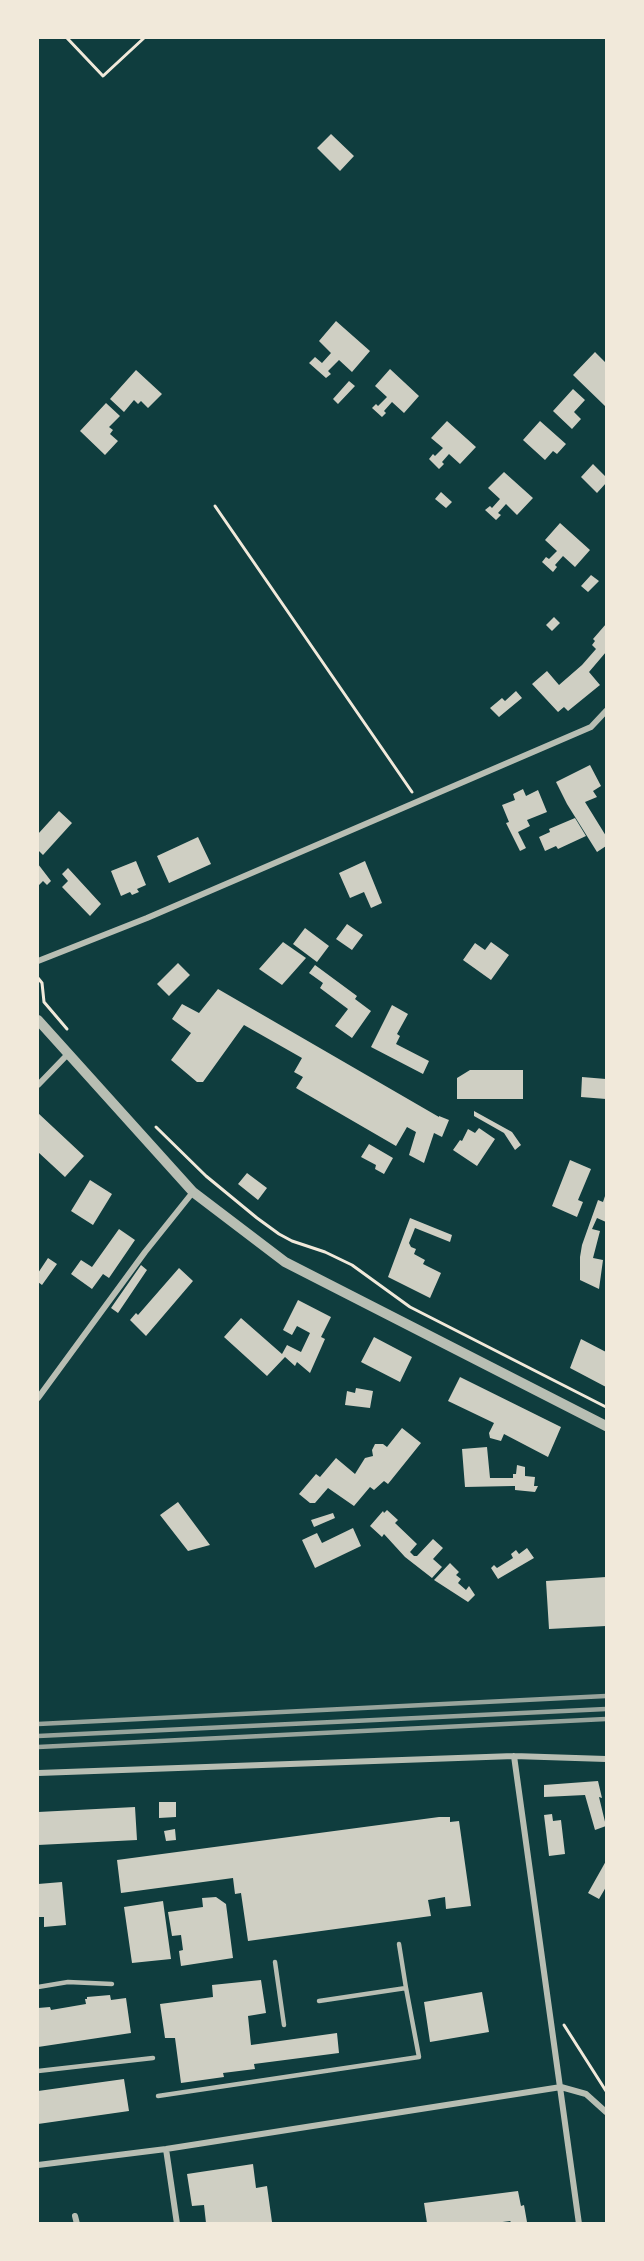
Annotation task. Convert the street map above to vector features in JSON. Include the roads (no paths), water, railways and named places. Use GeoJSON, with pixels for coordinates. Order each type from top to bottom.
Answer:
{"type":"FeatureCollection","features":[{"type":"Feature","properties":{"kind":"street"},"geometry":{"type":"LineString","coordinates":[[38,961],[147,918],[591,727],[606,711]]}},
{"type":"Feature","properties":{"kind":"street"},"geometry":{"type":"LineString","coordinates":[[38,1020],[67,1055],[193,1192],[285,1262],[606,1426]]}},
{"type":"Feature","properties":{"kind":"street"},"geometry":{"type":"LineString","coordinates":[[38,1085],[67,1055]]}},
{"type":"Feature","properties":{"kind":"street"},"geometry":{"type":"LineString","coordinates":[[38,1398],[145,1252],[193,1192]]}},
{"type":"Feature","properties":{"kind":"street"},"geometry":{"type":"LineString","coordinates":[[514,1756],[579,2223]]}},
{"type":"Feature","properties":{"kind":"street"},"geometry":{"type":"LineString","coordinates":[[38,1773],[514,1756],[606,1759]]}},
{"type":"Feature","properties":{"kind":"street"},"geometry":{"type":"LineString","coordinates":[[38,2164],[166,2149],[561,2087],[586,2094],[606,2112]]}},
{"type":"Feature","properties":{"kind":"street"},"geometry":{"type":"LineString","coordinates":[[166,2149],[177,2223]]}},
{"type":"Feature","properties":{"kind":"street"},"geometry":{"type":"LineString","coordinates":[[75,2216],[76,2223]]}},
{"type":"Feature","properties":{"kind":"lane"},"geometry":{"type":"LineString","coordinates":[[158,2096],[419,2057],[399,1944]]}},
{"type":"Feature","properties":{"kind":"lane"},"geometry":{"type":"LineString","coordinates":[[275,1962],[284,2025]]}},
{"type":"Feature","properties":{"kind":"lane"},"geometry":{"type":"LineString","coordinates":[[38,1987],[68,1982],[112,1984]]}},
{"type":"Feature","properties":{"kind":"lane"},"geometry":{"type":"LineString","coordinates":[[319,2001],[406,1988]]}},
{"type":"Feature","properties":{"kind":"lane"},"geometry":{"type":"LineString","coordinates":[[38,2071],[153,2058]]}},
{"type":"Feature","properties":{"kind":"railway"},"geometry":{"type":"LineString","coordinates":[[38,1724],[606,1696]]}},
{"type":"Feature","properties":{"kind":"railway"},"geometry":{"type":"LineString","coordinates":[[38,1736],[606,1709]]}},
{"type":"Feature","properties":{"kind":"railway"},"geometry":{"type":"LineString","coordinates":[[38,1747],[606,1719]]}}]}
